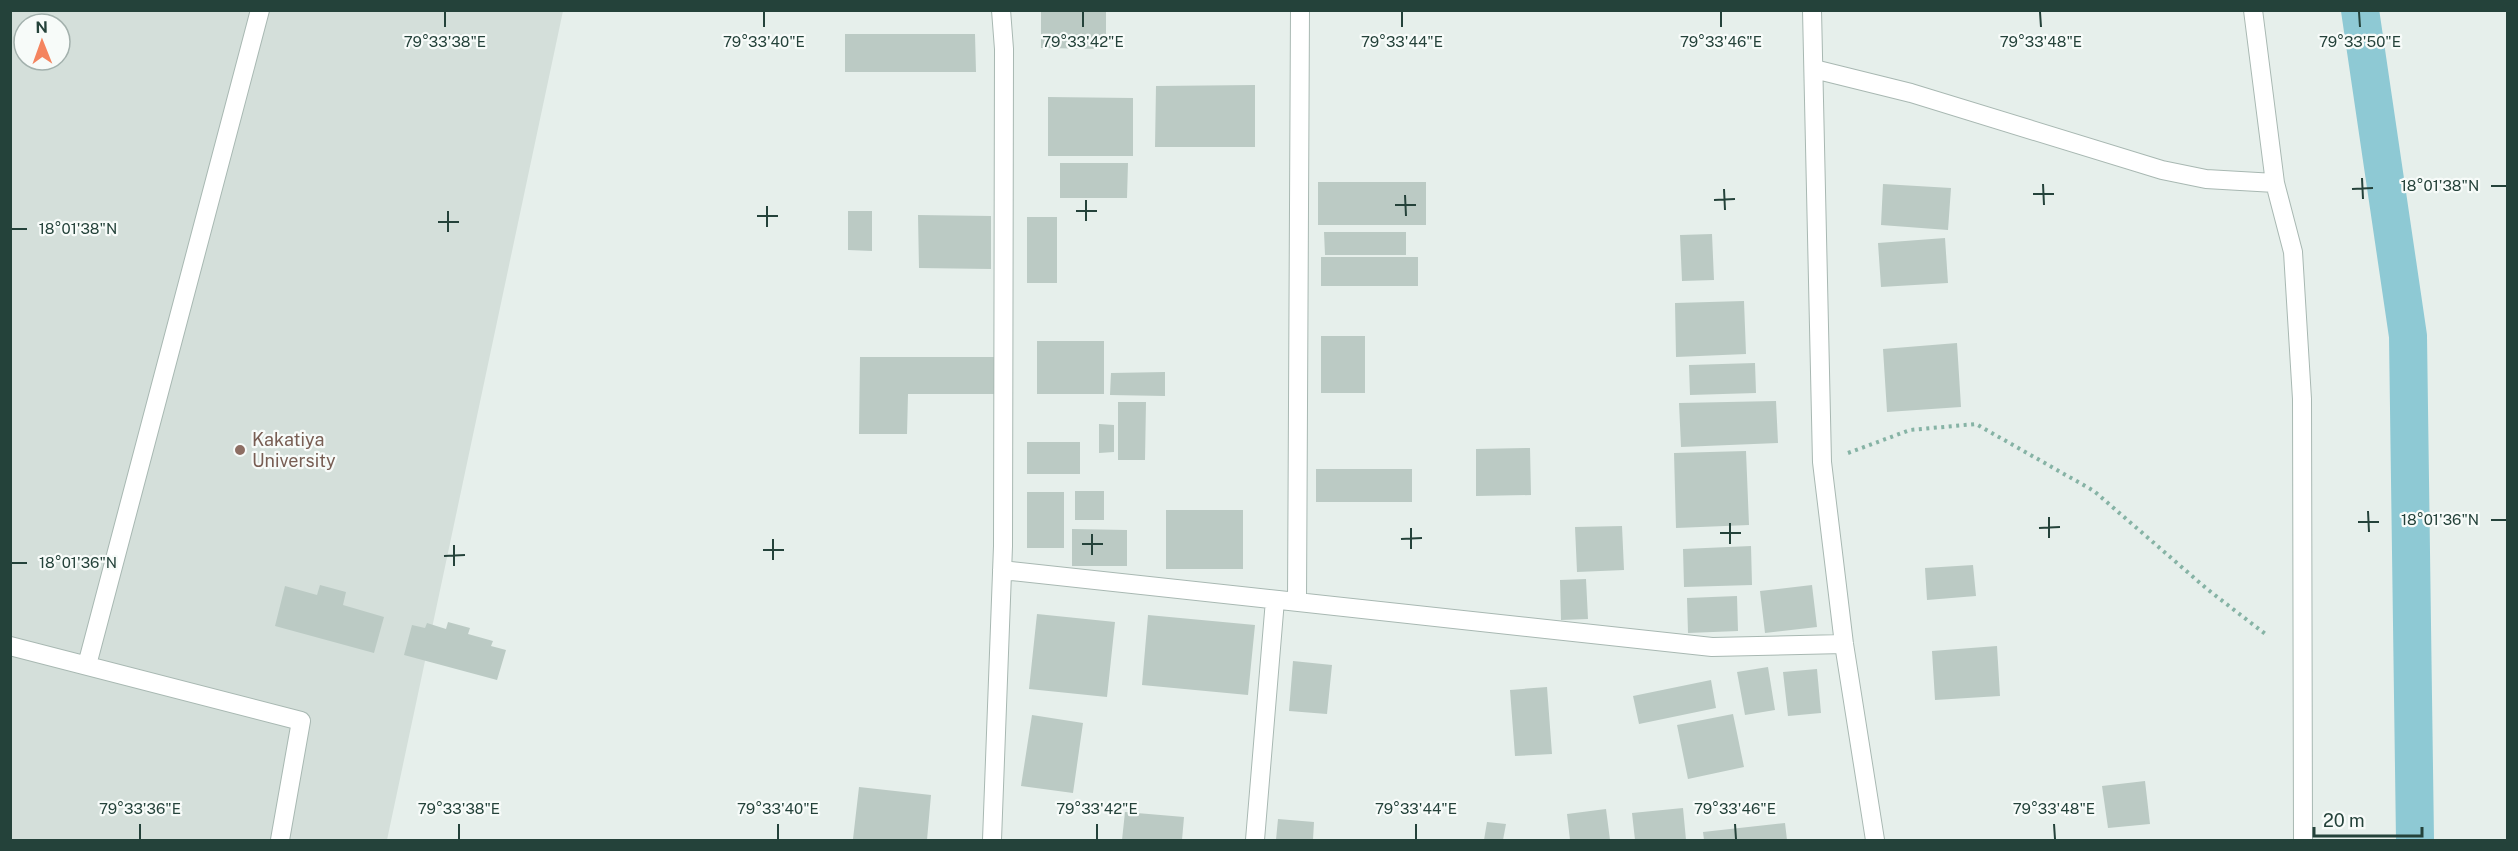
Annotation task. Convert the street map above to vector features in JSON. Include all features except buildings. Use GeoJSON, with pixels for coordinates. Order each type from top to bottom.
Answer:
{"type":"FeatureCollection","features":[{"type":"Feature","properties":{"kind":"street"},"geometry":{"type":"LineString","coordinates":[[87,665],[260,10]]}},
{"type":"Feature","properties":{"kind":"street"},"geometry":{"type":"LineString","coordinates":[[992,840],[1002,570],[1004,49],[1001,10]]}},
{"type":"Feature","properties":{"kind":"street"},"geometry":{"type":"LineString","coordinates":[[1297,602],[1300,10]]}},
{"type":"Feature","properties":{"kind":"street"},"geometry":{"type":"LineString","coordinates":[[1812,10],[1822,462],[1844,644],[1875,840]]}},
{"type":"Feature","properties":{"kind":"street"},"geometry":{"type":"LineString","coordinates":[[2253,10],[2275,183],[2293,252],[2302,399],[2303,840]]}},
{"type":"Feature","properties":{"kind":"street"},"geometry":{"type":"LineString","coordinates":[[1814,69],[1911,93],[2162,170],[2206,179],[2275,183]]}},
{"type":"Feature","properties":{"kind":"street"},"geometry":{"type":"LineString","coordinates":[[1002,570],[1712,647],[1844,644]]}},
{"type":"Feature","properties":{"kind":"street"},"geometry":{"type":"LineString","coordinates":[[1255,840],[1275,600]]}},
{"type":"Feature","properties":{"kind":"street"},"geometry":{"type":"LineString","coordinates":[[10,646],[302,721],[280,840]]}},
{"type":"Feature","properties":{"kind":"path"},"geometry":{"type":"LineString","coordinates":[[1822,462],[1910,430],[1976,424],[2094,491],[2207,589],[2268,636]]}},
{"type":"Feature","properties":{"kind":"shaded area","name":"Kakatiya University"},"geometry":{"type":"Polygon","coordinates":[[[10,11],[563,11],[387,840],[11,840],[10,11]]]}},
{"type":"Feature","properties":{"kind":"waterway"},"geometry":{"type":"LineString","coordinates":[[2360,10],[2408,336],[2415,840]]}},
{"type":"Feature","properties":{"kind":"place","name":"Kakatiya University"},"geometry":{"type":"Point","coordinates":[240,450]}}]}
